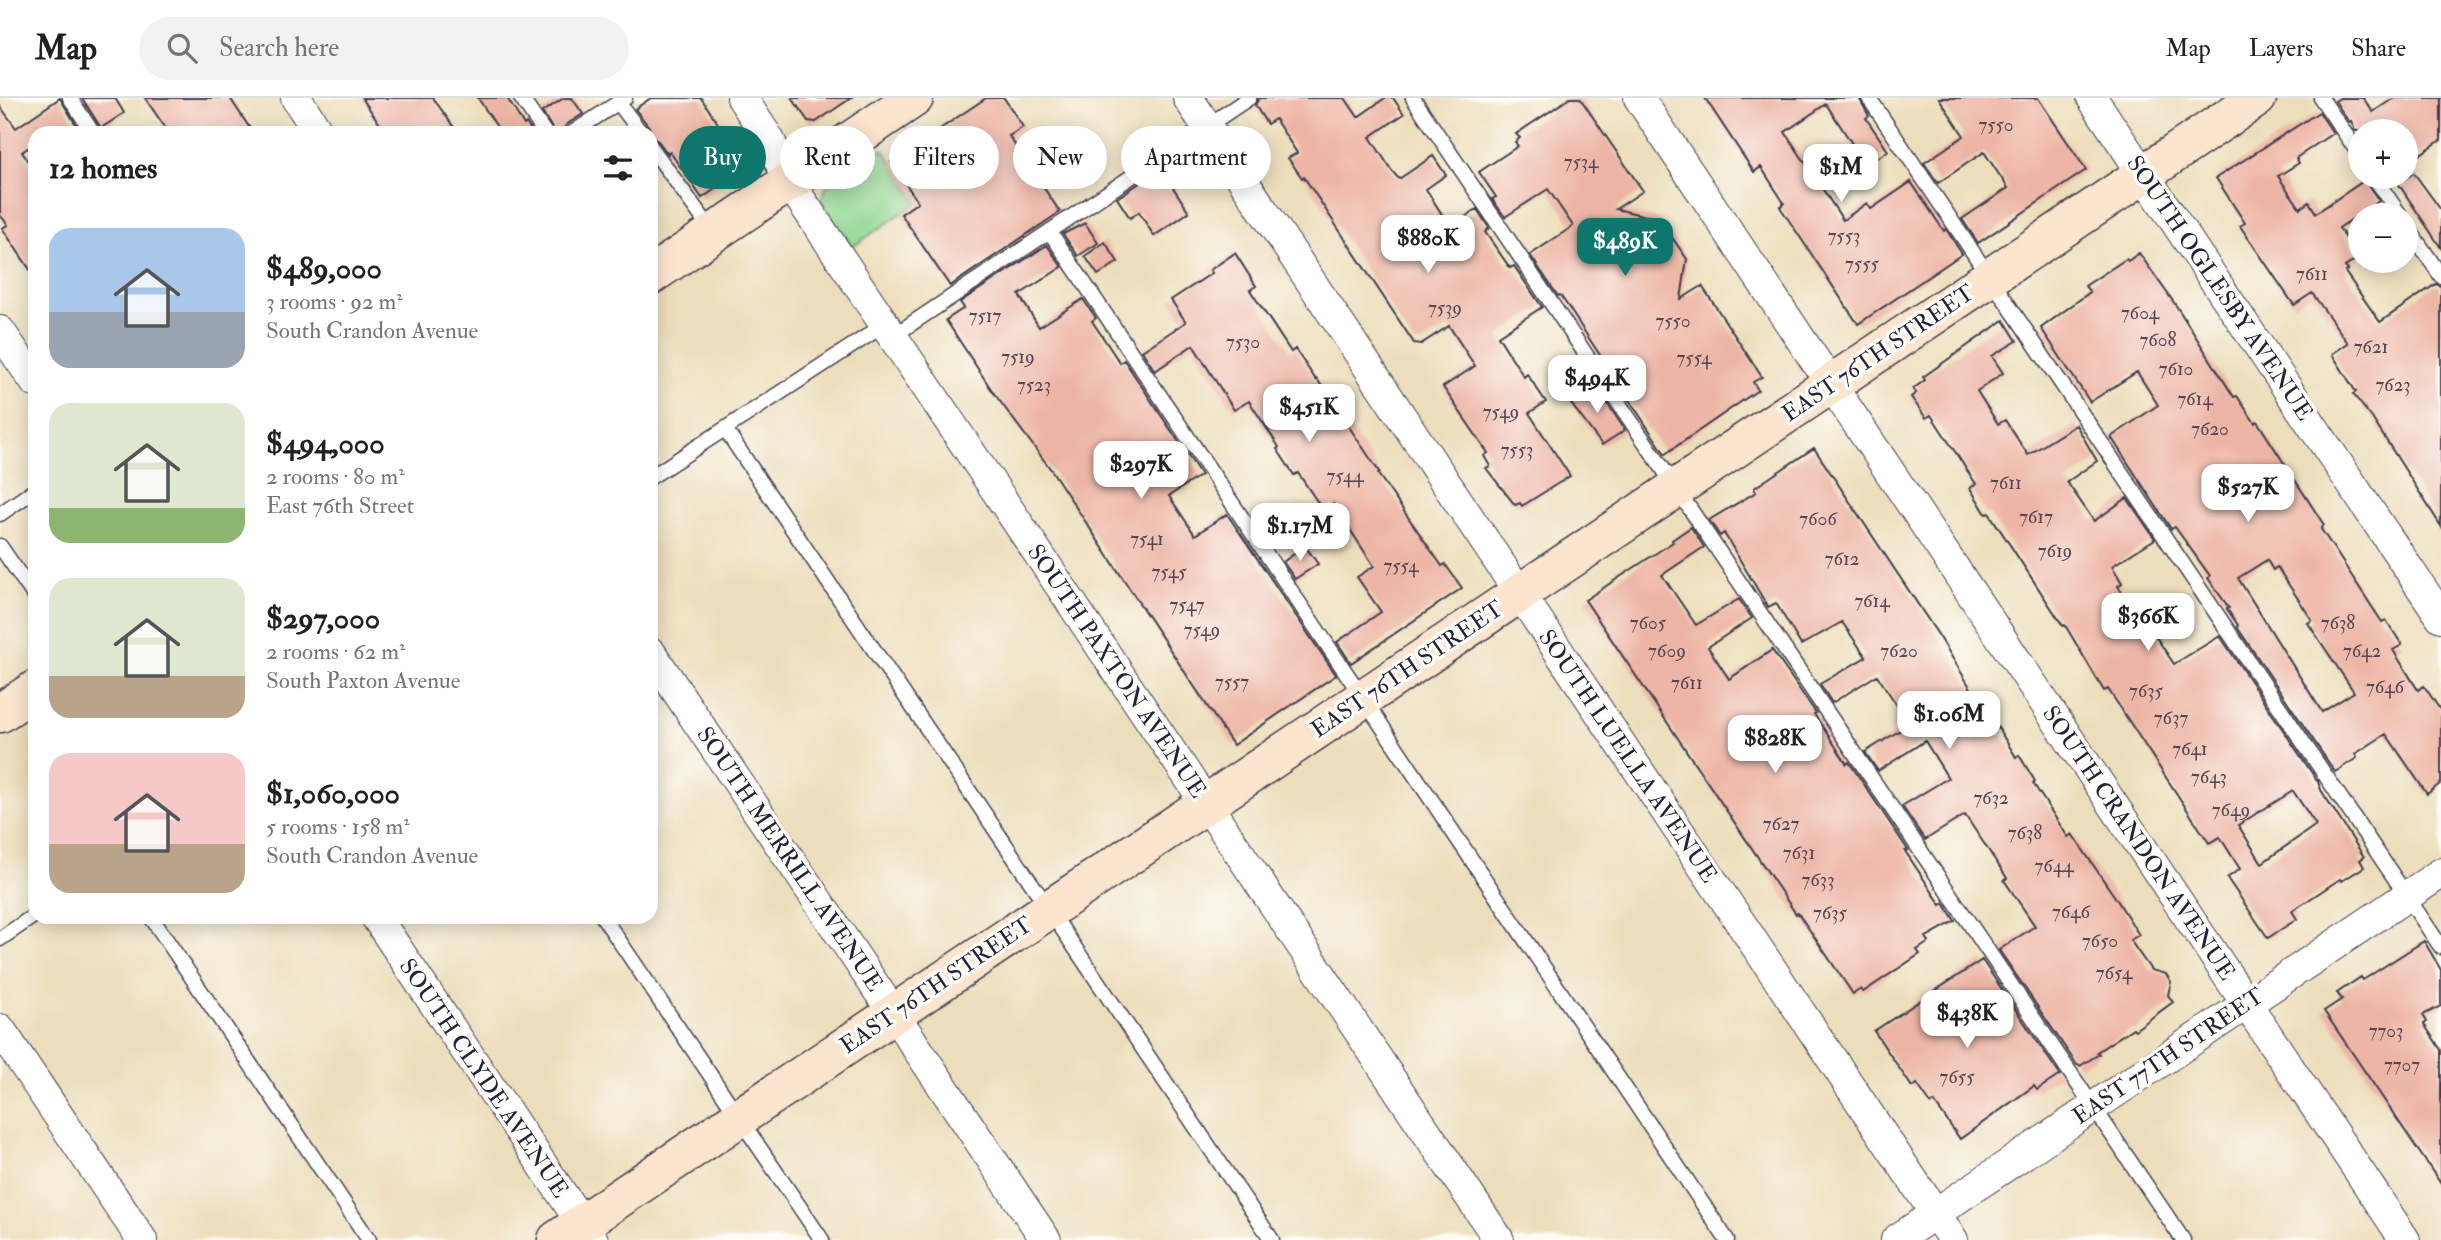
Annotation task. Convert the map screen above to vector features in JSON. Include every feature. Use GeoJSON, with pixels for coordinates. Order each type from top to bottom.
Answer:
{"type":"FeatureCollection","features":[{"type":"Feature","properties":{"kind":"street"},"geometry":{"type":"LineString","coordinates":[[296,98],[314,126]]}},
{"type":"Feature","properties":{"kind":"street","name":"SOUTH PAXTON AVENUE"},"geometry":{"type":"LineString","coordinates":[[742,98],[769,139],[780,163]]}},
{"type":"Feature","properties":{"kind":"street"},"geometry":{"type":"LineString","coordinates":[[872,126],[914,98]]}},
{"type":"Feature","properties":{"kind":"street","name":"SOUTH LUELLA AVENUE"},"geometry":{"type":"LineString","coordinates":[[1188,98],[1206,126]]}},
{"type":"Feature","properties":{"kind":"street","name":"SOUTH CRANDON AVENUE"},"geometry":{"type":"LineString","coordinates":[[1639,98],[2405,1240]]}},
{"type":"Feature","properties":{"kind":"street","name":"SOUTH OGLESBY AVENUE"},"geometry":{"type":"LineString","coordinates":[[2092,98],[2441,617]]}},
{"type":"Feature","properties":{"kind":"street","name":"EAST 76TH STREET"},"geometry":{"type":"LineString","coordinates":[[577,1234],[739,1118],[2257,98]]}},
{"type":"Feature","properties":{"kind":"street"},"geometry":{"type":"LineString","coordinates":[[658,270],[780,188]]}},
{"type":"Feature","properties":{"kind":"street","name":"SOUTH PAXTON AVENUE"},"geometry":{"type":"LineString","coordinates":[[794,189],[1499,1240]]}},
{"type":"Feature","properties":{"kind":"street","name":"SOUTH LUELLA AVENUE"},"geometry":{"type":"LineString","coordinates":[[1248,189],[1952,1240]]}},
{"type":"Feature","properties":{"kind":"street"},"geometry":{"type":"LineString","coordinates":[[0,331],[28,373]]}},
{"type":"Feature","properties":{"kind":"street","name":"SOUTH MERRILL AVENUE"},"geometry":{"type":"LineString","coordinates":[[658,663],[1046,1240]]}},
{"type":"Feature","properties":{"kind":"street"},"geometry":{"type":"LineString","coordinates":[[0,713],[28,695]]}},
{"type":"Feature","properties":{"kind":"street","name":"EAST 77TH STREET"},"geometry":{"type":"LineString","coordinates":[[1896,1240],[2441,873]]}},
{"type":"Feature","properties":{"kind":"street","name":"SOUTH CLYDE AVENUE"},"geometry":{"type":"LineString","coordinates":[[380,924],[577,1234]]}},
{"type":"Feature","properties":{"kind":"street"},"geometry":{"type":"LineString","coordinates":[[0,1030],[142,1240]]}},
{"type":"Feature","properties":{"kind":"lane"},"geometry":{"type":"LineString","coordinates":[[70,98],[88,126]]}},
{"type":"Feature","properties":{"kind":"lane"},"geometry":{"type":"LineString","coordinates":[[521,98],[540,126]]}},
{"type":"Feature","properties":{"kind":"lane"},"geometry":{"type":"LineString","coordinates":[[1206,126],[1249,98]]}},
{"type":"Feature","properties":{"kind":"lane"},"geometry":{"type":"LineString","coordinates":[[1413,98],[2183,1240]]}},
{"type":"Feature","properties":{"kind":"lane"},"geometry":{"type":"LineString","coordinates":[[1869,98],[2441,947]]}},
{"type":"Feature","properties":{"kind":"lane"},"geometry":{"type":"LineString","coordinates":[[2321,98],[2348,138]]}},
{"type":"Feature","properties":{"kind":"lane"},"geometry":{"type":"LineString","coordinates":[[583,126],[622,100],[637,126]]}},
{"type":"Feature","properties":{"kind":"lane"},"geometry":{"type":"LineString","coordinates":[[658,157],[713,233]]}},
{"type":"Feature","properties":{"kind":"lane"},"geometry":{"type":"LineString","coordinates":[[658,472],[1050,232],[1121,184]]}},
{"type":"Feature","properties":{"kind":"lane"},"geometry":{"type":"LineString","coordinates":[[1050,232],[1727,1240]]}},
{"type":"Feature","properties":{"kind":"lane"},"geometry":{"type":"LineString","coordinates":[[2418,242],[2441,276]]}},
{"type":"Feature","properties":{"kind":"lane"},"geometry":{"type":"LineString","coordinates":[[725,429],[1272,1240]]}},
{"type":"Feature","properties":{"kind":"lane"},"geometry":{"type":"LineString","coordinates":[[0,513],[28,495]]}},
{"type":"Feature","properties":{"kind":"lane"},"geometry":{"type":"LineString","coordinates":[[0,546],[28,587]]}},
{"type":"Feature","properties":{"kind":"lane"},"geometry":{"type":"LineString","coordinates":[[0,939],[28,920]]}},
{"type":"Feature","properties":{"kind":"lane"},"geometry":{"type":"LineString","coordinates":[[156,924],[369,1240]]}},
{"type":"Feature","properties":{"kind":"lane"},"geometry":{"type":"LineString","coordinates":[[608,924],[821,1240]]}},
{"type":"Feature","properties":{"kind":"green space"},"geometry":{"type":"Polygon","coordinates":[[[883,149],[889,158],[889,189],[909,189],[918,202],[852,247],[821,199],[825,189],[875,189],[875,154],[883,149]]]}},
{"type":"Feature","properties":{"kind":"building"},"geometry":{"type":"Polygon","coordinates":[[[60,98],[77,126],[28,126],[28,148],[22,152],[28,161],[28,267],[2,228],[8,225],[0,215],[0,106],[16,128],[60,98]]]}},
{"type":"Feature","properties":{"kind":"building"},"geometry":{"type":"Polygon","coordinates":[[[82,98],[115,98],[124,113],[100,126],[82,98]]]}},
{"type":"Feature","properties":{"kind":"building"},"geometry":{"type":"Polygon","coordinates":[[[145,98],[230,98],[248,126],[164,126],[145,98]]]}},
{"type":"Feature","properties":{"kind":"building"},"geometry":{"type":"Polygon","coordinates":[[[362,98],[433,98],[453,126],[381,126],[362,98]]]}},
{"type":"Feature","properties":{"kind":"building"},"geometry":{"type":"Polygon","coordinates":[[[478,98],[507,98],[524,125],[526,123],[528,126],[496,126],[478,98]]]}},
{"type":"Feature","properties":{"kind":"building"},"geometry":{"type":"Polygon","coordinates":[[[564,98],[572,98],[583,114],[566,126],[551,126],[542,112],[564,98]]]}},
{"type":"Feature","properties":{"kind":"building"},"geometry":{"type":"Polygon","coordinates":[[[651,98],[701,98],[720,126],[679,126],[679,165],[658,141],[658,126],[648,126],[635,109],[651,98]]]}},
{"type":"Feature","properties":{"kind":"building"},"geometry":{"type":"Polygon","coordinates":[[[792,98],[851,98],[816,122],[808,121],[792,98]]]}},
{"type":"Feature","properties":{"kind":"building"},"geometry":{"type":"Polygon","coordinates":[[[986,98],[1004,98],[1022,126],[1013,126],[1013,133],[1009,136],[1013,142],[1013,189],[1045,189],[1060,212],[950,286],[901,214],[918,202],[909,189],[999,189],[999,126],[944,126],[986,98]]]}},
{"type":"Feature","properties":{"kind":"building"},"geometry":{"type":"Polygon","coordinates":[[[1259,98],[1345,98],[1358,117],[1385,98],[1393,98],[1404,114],[1370,137],[1392,171],[1399,179],[1433,156],[1446,175],[1426,189],[1450,227],[1477,209],[1489,228],[1485,232],[1510,268],[1514,266],[1542,307],[1498,336],[1524,377],[1527,374],[1546,402],[1529,413],[1570,476],[1522,506],[1520,503],[1515,505],[1486,468],[1490,466],[1484,456],[1488,453],[1443,387],[1475,366],[1449,326],[1421,344],[1414,343],[1304,177],[1302,178],[1288,158],[1297,153],[1275,119],[1267,124],[1255,105],[1259,98]]]}},
{"type":"Feature","properties":{"kind":"building"},"geometry":{"type":"Polygon","coordinates":[[[1570,98],[1580,98],[1643,191],[1616,209],[1659,219],[1687,259],[1681,299],[1702,286],[1762,377],[1753,382],[1758,390],[1665,454],[1567,305],[1530,255],[1573,226],[1548,189],[1505,217],[1492,199],[1496,197],[1479,172],[1518,146],[1515,142],[1520,138],[1516,134],[1570,98]]]}},
{"type":"Feature","properties":{"kind":"building"},"geometry":{"type":"Polygon","coordinates":[[[1705,98],[1859,98],[1869,116],[1866,118],[1888,151],[1866,165],[1826,104],[1785,132],[1843,220],[1867,203],[1871,209],[1911,182],[1962,254],[1858,324],[1780,207],[1784,203],[1761,167],[1754,172],[1705,98]]]}},
{"type":"Feature","properties":{"kind":"building"},"geometry":{"type":"Polygon","coordinates":[[[1939,98],[2038,98],[2086,170],[1978,243],[1962,219],[2008,188],[1984,152],[1938,183],[1924,163],[1964,136],[1939,98]]]}},
{"type":"Feature","properties":{"kind":"building"},"geometry":{"type":"Polygon","coordinates":[[[2340,98],[2363,98],[2373,112],[2394,98],[2441,98],[2441,140],[2419,155],[2418,119],[2348,120],[2335,101],[2340,98]]]}},
{"type":"Feature","properties":{"kind":"building"},"geometry":{"type":"Polygon","coordinates":[[[2319,112],[2333,133],[2296,158],[2299,163],[2278,176],[2300,208],[2309,202],[2316,213],[2352,189],[2371,189],[2379,201],[2348,203],[2348,222],[2339,228],[2348,242],[2348,265],[2345,267],[2348,270],[2345,272],[2380,322],[2436,284],[2441,286],[2441,526],[2372,418],[2353,394],[2356,392],[2332,354],[2348,343],[2312,293],[2294,305],[2240,226],[2245,223],[2216,178],[2319,112]]]}},
{"type":"Feature","properties":{"kind":"building"},"geometry":{"type":"Polygon","coordinates":[[[2418,178],[2441,210],[2441,248],[2418,213],[2418,203],[2411,203],[2402,189],[2418,189],[2418,178]]]}},
{"type":"Feature","properties":{"kind":"building"},"geometry":{"type":"Polygon","coordinates":[[[696,189],[715,189],[702,198],[696,189]]]}},
{"type":"Feature","properties":{"kind":"building"},"geometry":{"type":"Polygon","coordinates":[[[1131,189],[1174,189],[1189,212],[1154,236],[1139,212],[1130,218],[1117,198],[1131,189]]]}},
{"type":"Feature","properties":{"kind":"building"},"geometry":{"type":"Polygon","coordinates":[[[1085,223],[1098,243],[1078,256],[1063,234],[1085,223]]]}},
{"type":"Feature","properties":{"kind":"building"},"geometry":{"type":"Polygon","coordinates":[[[1105,242],[1118,262],[1098,275],[1085,256],[1105,242]]]}},
{"type":"Feature","properties":{"kind":"building"},"geometry":{"type":"Polygon","coordinates":[[[1047,245],[1062,267],[1019,295],[1039,327],[1083,299],[1096,318],[1092,321],[1120,363],[1124,360],[1201,475],[1169,496],[1195,535],[1227,514],[1336,675],[1233,745],[1052,471],[993,392],[946,320],[964,308],[960,302],[1047,245]]]}},
{"type":"Feature","properties":{"kind":"building"},"geometry":{"type":"Polygon","coordinates":[[[1235,253],[1256,286],[1250,290],[1291,352],[1295,349],[1317,379],[1380,473],[1378,474],[1442,566],[1445,564],[1462,588],[1351,663],[1337,642],[1381,612],[1357,577],[1374,566],[1333,504],[1323,510],[1298,473],[1294,475],[1249,401],[1234,410],[1193,345],[1155,371],[1142,351],[1186,322],[1171,300],[1212,273],[1210,270],[1235,253]]]}},
{"type":"Feature","properties":{"kind":"building"},"geometry":{"type":"Polygon","coordinates":[[[2139,253],[2234,397],[2237,396],[2255,423],[2257,421],[2324,525],[2321,529],[2382,622],[2386,620],[2402,645],[2393,650],[2418,690],[2424,686],[2441,711],[2441,783],[2427,794],[2386,734],[2355,754],[2357,758],[2335,772],[2237,627],[2227,609],[2229,608],[2208,578],[2210,576],[2175,527],[2171,529],[2111,437],[2158,405],[2137,372],[2090,402],[2041,328],[2090,292],[2085,286],[2126,259],[2128,261],[2139,253]],[[2267,560],[2238,578],[2322,712],[2354,692],[2308,623],[2312,620],[2277,567],[2273,570],[2267,560]]]}},
{"type":"Feature","properties":{"kind":"building"},"geometry":{"type":"Polygon","coordinates":[[[2004,320],[2017,341],[1992,356],[2003,373],[1977,391],[1998,424],[2005,420],[2028,455],[2076,425],[2097,461],[2067,482],[2094,521],[2127,498],[2155,539],[2112,566],[2122,583],[2118,586],[2146,630],[2150,628],[2174,664],[2220,636],[2318,782],[2364,857],[2360,860],[2364,867],[2342,881],[2340,879],[2292,911],[2297,919],[2268,938],[2227,878],[2240,869],[2220,837],[2209,843],[2108,689],[2104,691],[2065,625],[2063,626],[1989,513],[1986,514],[1970,488],[1976,484],[1931,415],[1926,418],[1911,397],[1916,393],[1913,389],[1925,380],[1923,377],[2004,320]],[[2293,791],[2238,825],[2262,863],[2316,825],[2293,791]]]}},
{"type":"Feature","properties":{"kind":"building"},"geometry":{"type":"Polygon","coordinates":[[[1595,385],[1625,430],[1602,445],[1569,401],[1595,385]]]}},
{"type":"Feature","properties":{"kind":"building"},"geometry":{"type":"Polygon","coordinates":[[[1814,448],[1941,639],[1985,712],[1987,710],[2016,757],[2019,755],[2035,781],[2033,783],[2068,837],[2072,834],[2117,900],[2139,935],[2130,940],[2151,970],[2166,974],[2171,982],[2168,995],[2173,1002],[2080,1066],[1999,950],[2035,926],[1965,815],[1925,840],[1902,806],[1948,778],[1925,741],[1878,771],[1865,752],[1907,726],[1908,722],[1877,675],[1832,703],[1820,684],[1866,657],[1842,622],[1801,645],[1776,603],[1768,607],[1724,533],[1720,536],[1709,520],[1756,492],[1754,488],[1814,448]]]}},
{"type":"Feature","properties":{"kind":"building"},"geometry":{"type":"Polygon","coordinates":[[[1691,527],[1704,547],[1662,575],[1696,625],[1739,599],[1752,618],[1708,647],[1729,679],[1772,650],[1908,850],[1905,851],[1941,905],[1944,903],[1955,921],[1926,937],[1929,942],[1917,950],[1920,954],[1863,992],[1861,989],[1853,994],[1798,913],[1796,914],[1585,600],[1673,542],[1672,540],[1691,527]]]}},
{"type":"Feature","properties":{"kind":"building"},"geometry":{"type":"Polygon","coordinates":[[[1305,546],[1318,564],[1295,579],[1283,562],[1305,546]]]}},
{"type":"Feature","properties":{"kind":"building"},"geometry":{"type":"Polygon","coordinates":[[[2424,941],[2441,970],[2441,1006],[2423,1015],[2427,1022],[2424,1024],[2441,1050],[2441,1184],[2324,1011],[2342,999],[2337,993],[2361,977],[2363,980],[2424,941]]]}},
{"type":"Feature","properties":{"kind":"building"},"geometry":{"type":"Polygon","coordinates":[[[1982,960],[2060,1075],[2037,1090],[2034,1086],[1960,1139],[1934,1102],[1931,1104],[1917,1084],[1912,1087],[1874,1031],[1982,960]]]}}]}
